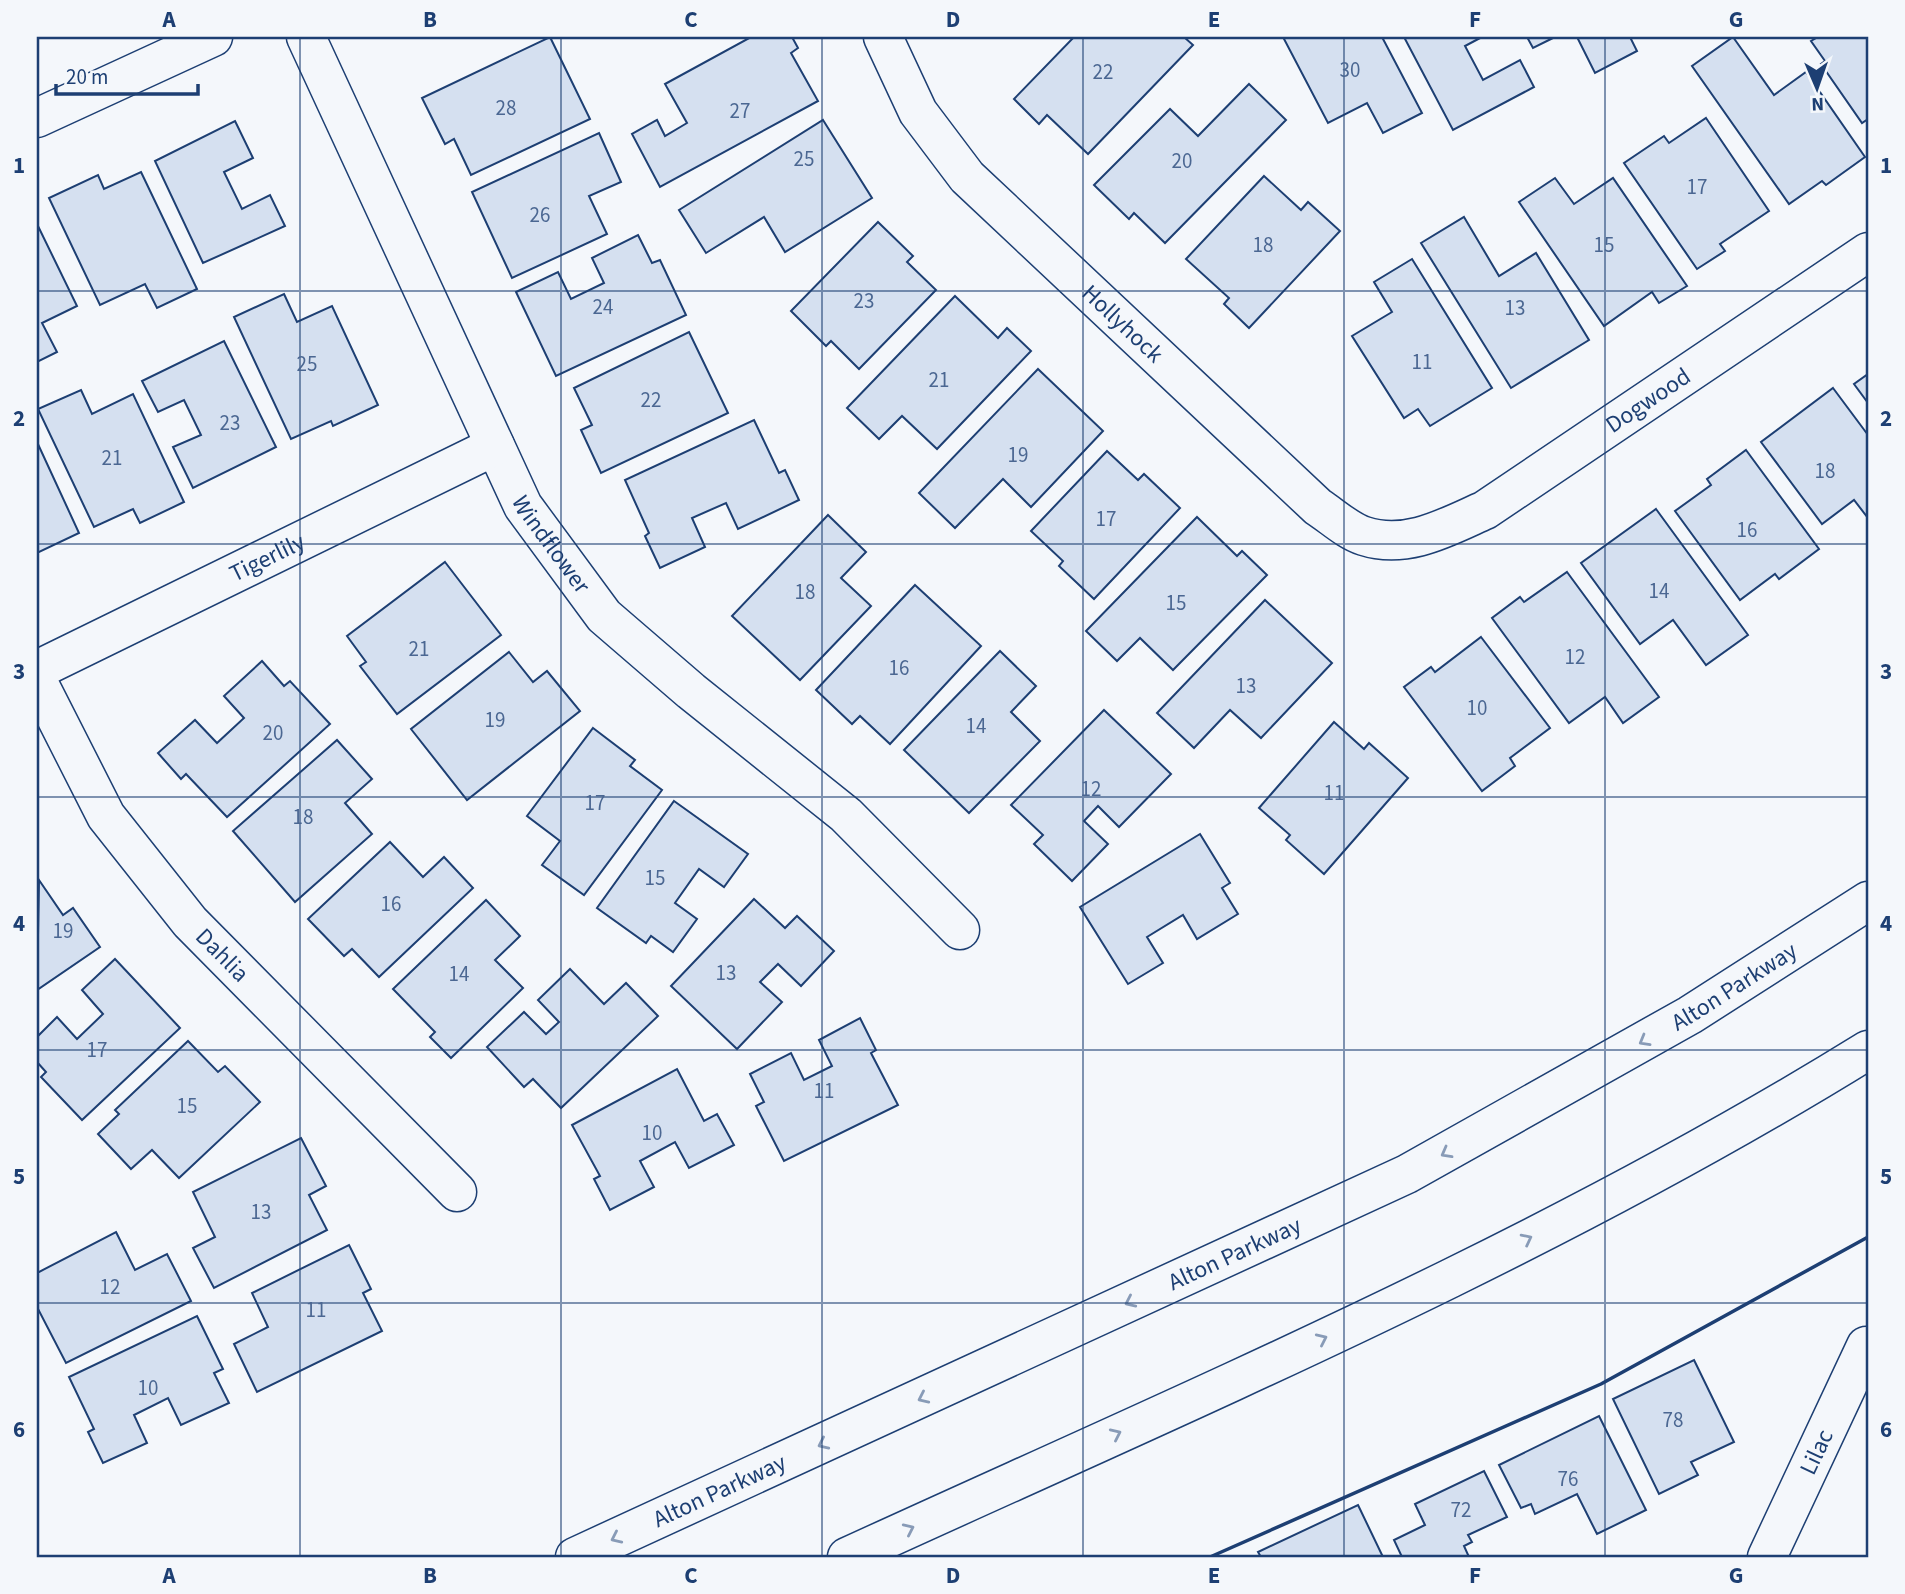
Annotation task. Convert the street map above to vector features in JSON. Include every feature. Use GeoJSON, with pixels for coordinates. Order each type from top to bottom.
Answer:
{"type":"FeatureCollection","features":[{"type":"Feature","properties":{"kind":"street"},"geometry":{"type":"LineString","coordinates":[[37,118],[212,37]]}},
{"type":"Feature","properties":{"kind":"street","name":"Windflower"},"geometry":{"type":"LineString","coordinates":[[306,37],[523,506],[604,616],[691,691],[846,815],[960,930]]}},
{"type":"Feature","properties":{"kind":"street","name":"Hollyhock"},"geometry":{"type":"LineString","coordinates":[[883,37],[918,112],[967,177],[1297,488],[1318,507],[1363,536],[1391,541],[1420,538]]}},
{"type":"Feature","properties":{"kind":"street","name":"Dogwood"},"geometry":{"type":"LineString","coordinates":[[1420,538],[1485,510],[1868,252]]}},
{"type":"Feature","properties":{"kind":"street","name":"Tigerlily"},"geometry":{"type":"LineString","coordinates":[[37,670],[495,446]]}},
{"type":"Feature","properties":{"kind":"street","name":"Dahlia"},"geometry":{"type":"LineString","coordinates":[[37,680],[106,816],[190,922],[457,1192]]}},
{"type":"Feature","properties":{"kind":"street","name":"Alton Parkway"},"geometry":{"type":"LineString","coordinates":[[575,1557],[1407,1174],[1690,1015],[1868,901]]}},
{"type":"Feature","properties":{"kind":"street"},"geometry":{"type":"LineString","coordinates":[[847,1557],[1470,1269],[1657,1171],[1868,1050]]}},
{"type":"Feature","properties":{"kind":"street","name":"Lilac"},"geometry":{"type":"LineString","coordinates":[[1767,1557],[1866,1346]]}},
{"type":"Feature","properties":{"kind":"building"},"geometry":{"type":"Polygon","coordinates":[[[550,37],[590,119],[471,175],[454,139],[445,144],[422,98],[550,37]]]}},
{"type":"Feature","properties":{"kind":"building"},"geometry":{"type":"Polygon","coordinates":[[[751,37],[792,37],[798,48],[791,53],[818,101],[660,187],[632,134],[657,120],[665,136],[687,123],[665,84],[751,37]]]}},
{"type":"Feature","properties":{"kind":"building"},"geometry":{"type":"Polygon","coordinates":[[[1074,37],[1184,37],[1193,45],[1088,154],[1047,115],[1039,124],[1014,99],[1074,37]]]}},
{"type":"Feature","properties":{"kind":"building"},"geometry":{"type":"Polygon","coordinates":[[[1283,37],[1382,37],[1422,113],[1383,133],[1367,103],[1328,123],[1283,37]]]}},
{"type":"Feature","properties":{"kind":"building"},"geometry":{"type":"Polygon","coordinates":[[[1404,37],[1482,37],[1465,46],[1483,80],[1520,60],[1534,87],[1453,130],[1404,37]]]}},
{"type":"Feature","properties":{"kind":"building"},"geometry":{"type":"Polygon","coordinates":[[[1527,37],[1555,37],[1533,48],[1527,37]]]}},
{"type":"Feature","properties":{"kind":"building"},"geometry":{"type":"Polygon","coordinates":[[[1577,37],[1630,37],[1637,51],[1595,73],[1577,37]]]}},
{"type":"Feature","properties":{"kind":"building"},"geometry":{"type":"Polygon","coordinates":[[[1733,37],[1774,95],[1806,72],[1865,157],[1826,185],[1822,181],[1789,204],[1692,66],[1733,37]]]}},
{"type":"Feature","properties":{"kind":"building"},"geometry":{"type":"Polygon","coordinates":[[[1818,37],[1868,37],[1868,119],[1862,123],[1821,64],[1825,61],[1811,41],[1818,37]]]}},
{"type":"Feature","properties":{"kind":"building"},"geometry":{"type":"Polygon","coordinates":[[[1249,84],[1286,120],[1165,243],[1134,213],[1129,219],[1094,185],[1170,109],[1198,136],[1249,84]]]}},
{"type":"Feature","properties":{"kind":"building"},"geometry":{"type":"Polygon","coordinates":[[[1706,118],[1769,211],[1720,244],[1725,251],[1697,269],[1624,163],[1664,136],[1669,143],[1706,118]]]}},
{"type":"Feature","properties":{"kind":"building"},"geometry":{"type":"Polygon","coordinates":[[[823,120],[872,198],[785,252],[764,217],[706,253],[679,210],[823,120]]]}},
{"type":"Feature","properties":{"kind":"building"},"geometry":{"type":"Polygon","coordinates":[[[235,121],[253,158],[224,172],[242,209],[270,195],[285,226],[203,263],[155,161],[235,121]]]}},
{"type":"Feature","properties":{"kind":"building"},"geometry":{"type":"Polygon","coordinates":[[[599,133],[621,182],[589,196],[607,234],[512,278],[472,192],[599,133]]]}},
{"type":"Feature","properties":{"kind":"building"},"geometry":{"type":"Polygon","coordinates":[[[141,172],[197,289],[157,308],[145,284],[100,305],[49,198],[98,175],[104,189],[141,172]]]}},
{"type":"Feature","properties":{"kind":"building"},"geometry":{"type":"Polygon","coordinates":[[[1264,176],[1301,210],[1308,202],[1340,231],[1249,328],[1224,304],[1229,298],[1186,259],[1264,176]]]}},
{"type":"Feature","properties":{"kind":"building"},"geometry":{"type":"Polygon","coordinates":[[[1555,178],[1574,204],[1613,178],[1687,286],[1659,303],[1652,292],[1604,326],[1519,202],[1555,178]]]}},
{"type":"Feature","properties":{"kind":"building"},"geometry":{"type":"Polygon","coordinates":[[[1464,217],[1499,276],[1536,253],[1589,340],[1511,388],[1421,243],[1464,217]]]}},
{"type":"Feature","properties":{"kind":"building"},"geometry":{"type":"Polygon","coordinates":[[[878,222],[913,256],[907,262],[936,290],[859,369],[831,341],[826,346],[791,311],[878,222]]]}},
{"type":"Feature","properties":{"kind":"building"},"geometry":{"type":"Polygon","coordinates":[[[37,224],[77,306],[42,323],[57,352],[37,362],[37,224]]]}},
{"type":"Feature","properties":{"kind":"building"},"geometry":{"type":"Polygon","coordinates":[[[638,235],[652,263],[660,260],[686,315],[556,376],[516,292],[558,272],[571,299],[604,283],[592,258],[638,235]]]}},
{"type":"Feature","properties":{"kind":"building"},"geometry":{"type":"Polygon","coordinates":[[[1412,259],[1492,388],[1430,426],[1418,409],[1404,418],[1352,336],[1392,312],[1374,282],[1412,259]]]}},
{"type":"Feature","properties":{"kind":"building"},"geometry":{"type":"Polygon","coordinates":[[[284,294],[297,322],[332,306],[378,405],[333,426],[331,421],[291,439],[234,317],[284,294]]]}},
{"type":"Feature","properties":{"kind":"building"},"geometry":{"type":"Polygon","coordinates":[[[955,296],[998,338],[1007,328],[1031,351],[937,449],[902,416],[879,439],[847,408],[955,296]]]}},
{"type":"Feature","properties":{"kind":"building"},"geometry":{"type":"Polygon","coordinates":[[[689,332],[728,413],[601,473],[581,430],[592,425],[574,388],[689,332]]]}},
{"type":"Feature","properties":{"kind":"building"},"geometry":{"type":"Polygon","coordinates":[[[224,341],[276,447],[193,488],[173,447],[201,435],[184,400],[158,412],[142,381],[224,341]]]}},
{"type":"Feature","properties":{"kind":"building"},"geometry":{"type":"Polygon","coordinates":[[[1038,369],[1103,431],[1031,507],[1003,479],[955,528],[919,493],[1038,369]]]}},
{"type":"Feature","properties":{"kind":"building"},"geometry":{"type":"Polygon","coordinates":[[[1868,374],[1868,403],[1854,384],[1868,374]]]}},
{"type":"Feature","properties":{"kind":"building"},"geometry":{"type":"Polygon","coordinates":[[[1833,388],[1868,435],[1868,518],[1854,500],[1822,524],[1761,442],[1833,388]]]}},
{"type":"Feature","properties":{"kind":"building"},"geometry":{"type":"Polygon","coordinates":[[[81,390],[92,414],[133,394],[184,502],[140,523],[133,509],[94,527],[38,409],[81,390]]]}},
{"type":"Feature","properties":{"kind":"building"},"geometry":{"type":"Polygon","coordinates":[[[754,420],[779,473],[785,470],[799,500],[738,529],[726,503],[692,518],[705,547],[660,568],[645,536],[649,533],[625,480],[754,420]]]}},
{"type":"Feature","properties":{"kind":"building"},"geometry":{"type":"Polygon","coordinates":[[[37,442],[79,533],[37,553],[37,442]]]}},
{"type":"Feature","properties":{"kind":"building"},"geometry":{"type":"Polygon","coordinates":[[[1746,450],[1819,549],[1779,579],[1775,574],[1740,600],[1675,511],[1711,485],[1707,479],[1746,450]]]}},
{"type":"Feature","properties":{"kind":"building"},"geometry":{"type":"Polygon","coordinates":[[[1107,451],[1138,480],[1144,474],[1180,508],[1094,599],[1059,566],[1063,561],[1031,531],[1107,451]]]}},
{"type":"Feature","properties":{"kind":"building"},"geometry":{"type":"Polygon","coordinates":[[[1656,509],[1748,635],[1706,665],[1673,620],[1640,644],[1581,563],[1656,509]]]}},
{"type":"Feature","properties":{"kind":"building"},"geometry":{"type":"Polygon","coordinates":[[[828,515],[866,552],[841,578],[871,606],[800,680],[732,616],[828,515]]]}},
{"type":"Feature","properties":{"kind":"building"},"geometry":{"type":"Polygon","coordinates":[[[1197,517],[1237,556],[1242,551],[1267,575],[1173,670],[1140,638],[1117,661],[1086,631],[1197,517]]]}},
{"type":"Feature","properties":{"kind":"building"},"geometry":{"type":"Polygon","coordinates":[[[445,562],[501,635],[397,714],[360,666],[366,662],[347,636],[445,562]]]}},
{"type":"Feature","properties":{"kind":"building"},"geometry":{"type":"Polygon","coordinates":[[[1567,572],[1659,697],[1623,723],[1605,697],[1569,723],[1492,618],[1520,597],[1524,602],[1567,572]]]}},
{"type":"Feature","properties":{"kind":"building"},"geometry":{"type":"Polygon","coordinates":[[[915,585],[981,646],[890,744],[860,716],[852,724],[816,690],[915,585]]]}},
{"type":"Feature","properties":{"kind":"building"},"geometry":{"type":"Polygon","coordinates":[[[1265,600],[1332,663],[1261,738],[1230,710],[1194,748],[1157,713],[1265,600]]]}},
{"type":"Feature","properties":{"kind":"building"},"geometry":{"type":"Polygon","coordinates":[[[1481,637],[1550,728],[1510,758],[1515,766],[1482,791],[1404,687],[1431,667],[1435,672],[1481,637]]]}},
{"type":"Feature","properties":{"kind":"building"},"geometry":{"type":"Polygon","coordinates":[[[1000,651],[1036,686],[1011,712],[1040,741],[969,813],[904,750],[1000,651]]]}},
{"type":"Feature","properties":{"kind":"building"},"geometry":{"type":"Polygon","coordinates":[[[509,652],[533,682],[547,671],[580,711],[467,800],[411,729],[509,652]]]}},
{"type":"Feature","properties":{"kind":"building"},"geometry":{"type":"Polygon","coordinates":[[[262,661],[284,686],[290,681],[330,724],[227,817],[186,774],[181,779],[158,753],[195,720],[217,743],[244,718],[224,696],[262,661]]]}},
{"type":"Feature","properties":{"kind":"building"},"geometry":{"type":"Polygon","coordinates":[[[1104,710],[1171,774],[1119,827],[1098,806],[1084,821],[1108,844],[1072,881],[1034,844],[1043,835],[1011,805],[1104,710]]]}},
{"type":"Feature","properties":{"kind":"building"},"geometry":{"type":"Polygon","coordinates":[[[1334,722],[1364,749],[1369,743],[1408,778],[1324,874],[1286,840],[1290,835],[1259,808],[1334,722]]]}},
{"type":"Feature","properties":{"kind":"building"},"geometry":{"type":"Polygon","coordinates":[[[593,728],[635,760],[630,766],[662,790],[584,895],[542,865],[560,841],[527,816],[593,728]]]}},
{"type":"Feature","properties":{"kind":"building"},"geometry":{"type":"Polygon","coordinates":[[[337,740],[372,779],[345,803],[372,834],[295,902],[233,831],[337,740]]]}},
{"type":"Feature","properties":{"kind":"building"},"geometry":{"type":"Polygon","coordinates":[[[674,801],[748,854],[724,887],[699,869],[675,903],[697,919],[673,952],[651,936],[646,943],[597,908],[674,801]]]}},
{"type":"Feature","properties":{"kind":"building"},"geometry":{"type":"Polygon","coordinates":[[[1200,834],[1230,883],[1222,888],[1238,914],[1197,939],[1183,915],[1147,937],[1163,963],[1128,984],[1080,907],[1200,834]]]}},
{"type":"Feature","properties":{"kind":"building"},"geometry":{"type":"Polygon","coordinates":[[[390,842],[423,877],[444,857],[473,888],[379,977],[352,949],[344,956],[308,919],[390,842]]]}},
{"type":"Feature","properties":{"kind":"building"},"geometry":{"type":"Polygon","coordinates":[[[39,880],[63,915],[73,908],[100,947],[37,990],[39,880]]]}},
{"type":"Feature","properties":{"kind":"building"},"geometry":{"type":"Polygon","coordinates":[[[754,899],[785,928],[797,916],[834,951],[801,986],[778,964],[760,982],[782,1002],[737,1049],[671,986],[754,899]]]}},
{"type":"Feature","properties":{"kind":"building"},"geometry":{"type":"Polygon","coordinates":[[[486,900],[520,936],[495,960],[523,988],[451,1058],[430,1037],[435,1032],[393,989],[486,900]]]}},
{"type":"Feature","properties":{"kind":"building"},"geometry":{"type":"Polygon","coordinates":[[[115,959],[180,1028],[82,1120],[41,1077],[46,1072],[37,1062],[37,1037],[57,1017],[77,1039],[103,1014],[82,990],[115,959]]]}},
{"type":"Feature","properties":{"kind":"building"},"geometry":{"type":"Polygon","coordinates":[[[570,969],[604,1004],[626,983],[658,1016],[561,1108],[533,1079],[524,1087],[487,1047],[524,1012],[546,1034],[559,1022],[538,1000],[570,969]]]}},
{"type":"Feature","properties":{"kind":"building"},"geometry":{"type":"Polygon","coordinates":[[[860,1018],[876,1050],[871,1053],[898,1105],[784,1161],[756,1106],[764,1102],[750,1074],[791,1053],[804,1080],[832,1066],[819,1040],[860,1018]]]}},
{"type":"Feature","properties":{"kind":"building"},"geometry":{"type":"Polygon","coordinates":[[[188,1041],[218,1072],[225,1066],[260,1102],[179,1178],[152,1150],[131,1169],[98,1134],[119,1114],[115,1110],[188,1041]]]}},
{"type":"Feature","properties":{"kind":"building"},"geometry":{"type":"Polygon","coordinates":[[[677,1069],[704,1121],[717,1114],[734,1145],[689,1168],[675,1142],[640,1161],[654,1187],[610,1210],[594,1179],[600,1176],[572,1125],[677,1069]]]}},
{"type":"Feature","properties":{"kind":"building"},"geometry":{"type":"Polygon","coordinates":[[[301,1138],[326,1186],[309,1195],[327,1230],[214,1288],[193,1248],[215,1237],[193,1192],[301,1138]]]}},
{"type":"Feature","properties":{"kind":"building"},"geometry":{"type":"Polygon","coordinates":[[[116,1232],[135,1270],[167,1254],[191,1301],[66,1363],[37,1307],[37,1273],[116,1232]]]}},
{"type":"Feature","properties":{"kind":"building"},"geometry":{"type":"Polygon","coordinates":[[[349,1245],[371,1289],[363,1293],[382,1331],[257,1392],[234,1344],[268,1327],[252,1293],[349,1245]]]}},
{"type":"Feature","properties":{"kind":"building"},"geometry":{"type":"Polygon","coordinates":[[[197,1316],[223,1369],[214,1373],[229,1403],[181,1425],[168,1398],[134,1415],[147,1443],[103,1463],[88,1432],[94,1429],[69,1377],[197,1316]]]}},
{"type":"Feature","properties":{"kind":"building"},"geometry":{"type":"Polygon","coordinates":[[[1694,1360],[1734,1442],[1691,1462],[1698,1475],[1659,1494],[1613,1399],[1694,1360]]]}},
{"type":"Feature","properties":{"kind":"building"},"geometry":{"type":"Polygon","coordinates":[[[1599,1416],[1646,1510],[1597,1534],[1577,1494],[1535,1514],[1531,1504],[1521,1508],[1499,1465],[1599,1416]]]}},
{"type":"Feature","properties":{"kind":"building"},"geometry":{"type":"Polygon","coordinates":[[[1484,1471],[1507,1517],[1468,1535],[1472,1542],[1464,1546],[1469,1557],[1402,1557],[1394,1540],[1425,1525],[1415,1504],[1484,1471]]]}},
{"type":"Feature","properties":{"kind":"building"},"geometry":{"type":"Polygon","coordinates":[[[1358,1505],[1383,1557],[1261,1557],[1258,1552],[1358,1505]]]}},
{"type":"Feature","properties":{"kind":"wall"},"geometry":{"type":"LineString","coordinates":[[1210,1557],[1601,1384],[1868,1237]]}}]}
